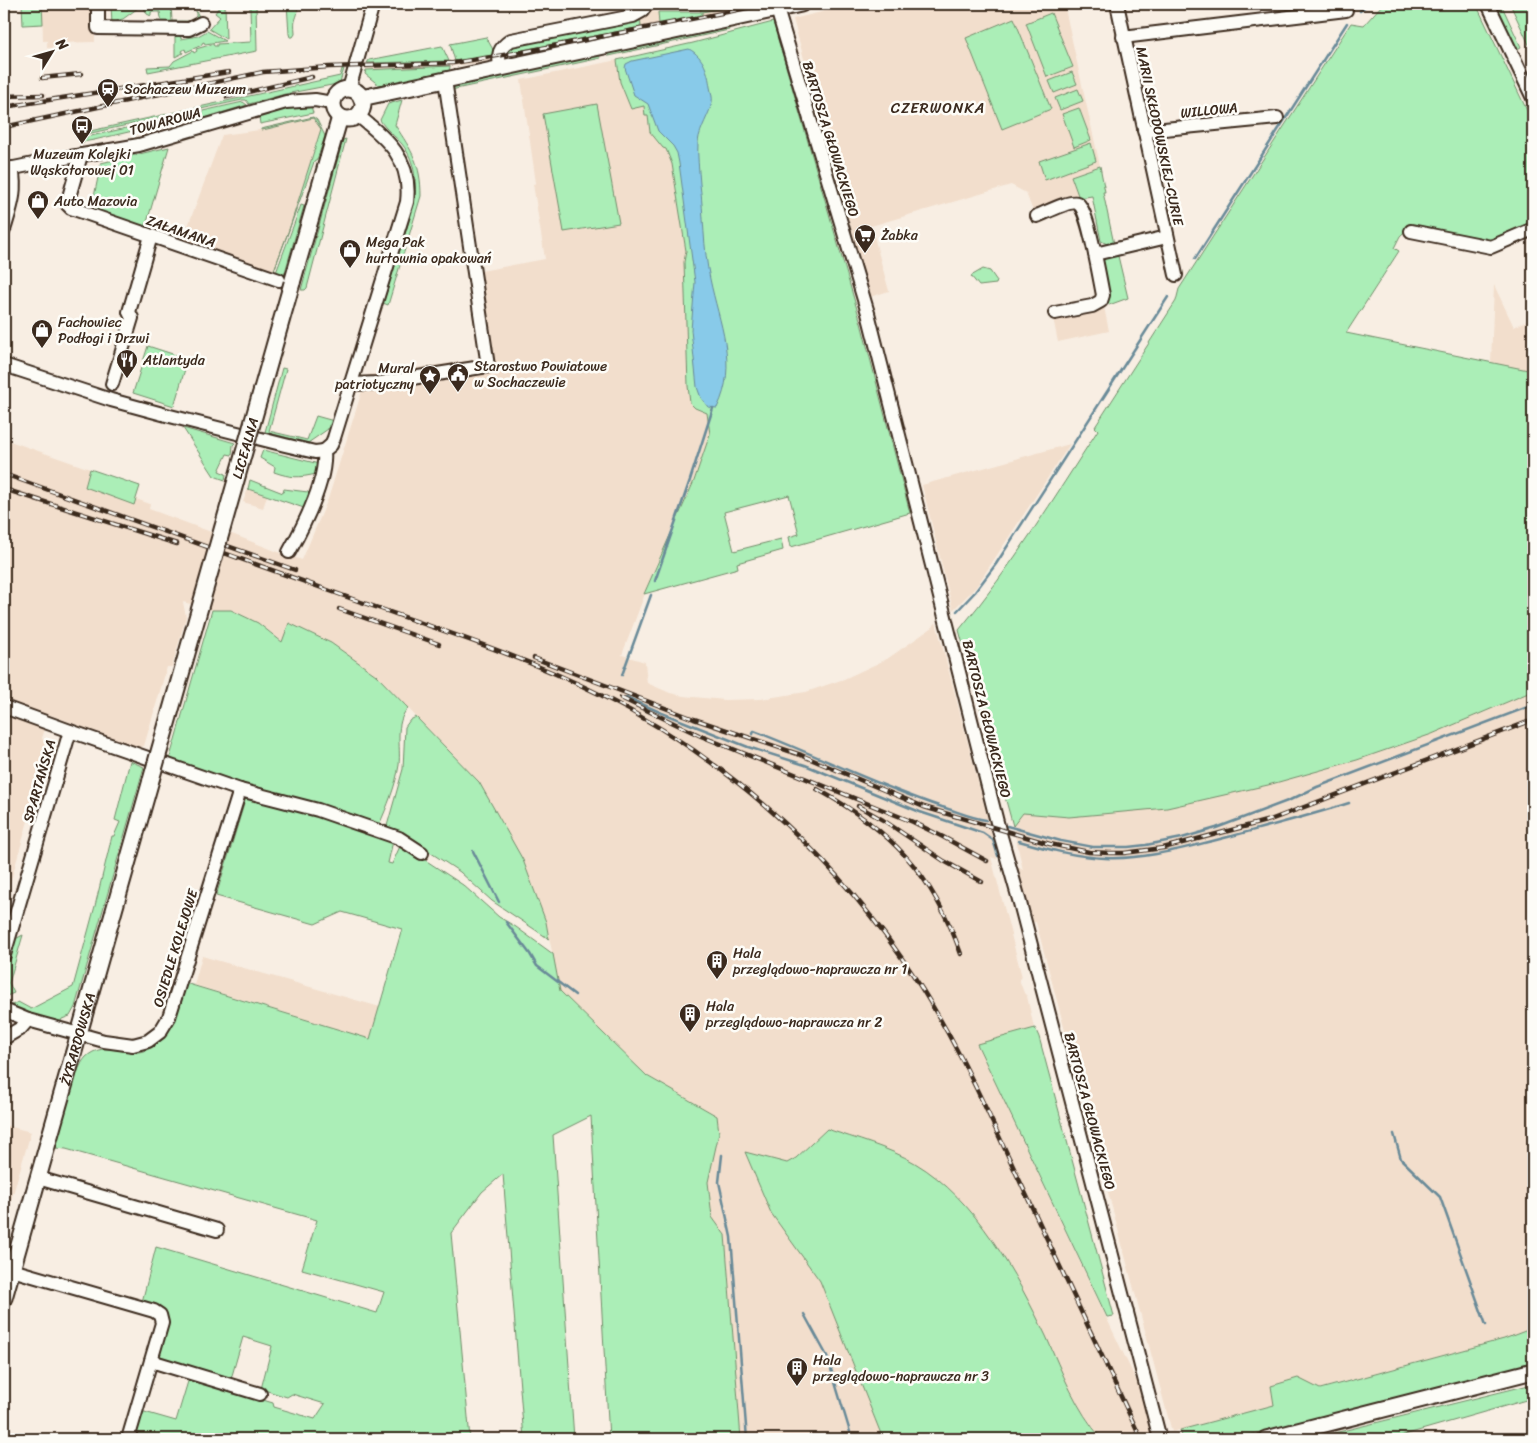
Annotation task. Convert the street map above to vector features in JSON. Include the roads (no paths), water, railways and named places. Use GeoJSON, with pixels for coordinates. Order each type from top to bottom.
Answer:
{"type":"FeatureCollection","features":[{"type":"Feature","properties":{"kind":"main road"},"geometry":{"type":"LineString","coordinates":[[355,93],[362,106],[357,115],[349,119],[340,117],[332,103],[338,92],[343,89],[355,93],[444,80],[801,4]]}},
{"type":"Feature","properties":{"kind":"main road","name":"LICEALNA"},"geometry":{"type":"LineString","coordinates":[[151,780],[286,285],[340,117]]}},
{"type":"Feature","properties":{"kind":"main road","name":"ŻYRARDOWSKA"},"geometry":{"type":"LineString","coordinates":[[4,1298],[151,780]]}},
{"type":"Feature","properties":{"kind":"main road"},"geometry":{"type":"LineString","coordinates":[[1266,1439],[1533,1371]]}},
{"type":"Feature","properties":{"kind":"street"},"geometry":{"type":"LineString","coordinates":[[98,4],[98,28],[189,29],[201,23]]}},
{"type":"Feature","properties":{"kind":"street"},"geometry":{"type":"LineString","coordinates":[[355,93],[373,4]]}},
{"type":"Feature","properties":{"kind":"street"},"geometry":{"type":"LineString","coordinates":[[500,68],[498,54],[511,40],[633,16],[642,11],[647,4]]}},
{"type":"Feature","properties":{"kind":"street","name":"MARII SKŁODOWSKIEJ-CURIE"},"geometry":{"type":"LineString","coordinates":[[1117,4],[1176,275]]}},
{"type":"Feature","properties":{"kind":"street"},"geometry":{"type":"LineString","coordinates":[[1488,4],[1533,98]]}},
{"type":"Feature","properties":{"kind":"street","name":"BARTOSZA GŁOWACKIEGO"},"geometry":{"type":"LineString","coordinates":[[777,9],[868,313],[998,824],[1160,1439]]}},
{"type":"Feature","properties":{"kind":"street"},"geometry":{"type":"LineString","coordinates":[[1123,37],[1346,10]]}},
{"type":"Feature","properties":{"kind":"street"},"geometry":{"type":"LineString","coordinates":[[350,384],[380,383],[488,366],[444,80]]}},
{"type":"Feature","properties":{"kind":"street","name":"TOWAROWA"},"geometry":{"type":"LineString","coordinates":[[8,169],[155,141],[286,102],[315,100],[332,103]]}},
{"type":"Feature","properties":{"kind":"street"},"geometry":{"type":"LineString","coordinates":[[5,366],[111,400],[315,452],[324,451],[331,445],[334,438],[407,202],[408,186],[406,172],[397,153],[383,137],[357,115]]}},
{"type":"Feature","properties":{"kind":"street","name":"WILLOWA"},"geometry":{"type":"LineString","coordinates":[[1144,131],[1277,118]]}},
{"type":"Feature","properties":{"kind":"street","name":"ZAŁAMANA"},"geometry":{"type":"LineString","coordinates":[[81,155],[68,206],[286,285]]}},
{"type":"Feature","properties":{"kind":"street"},"geometry":{"type":"LineString","coordinates":[[4,230],[15,194],[15,183],[8,169]]}},
{"type":"Feature","properties":{"kind":"street"},"geometry":{"type":"LineString","coordinates":[[1037,216],[1068,203],[1079,203],[1084,210],[1103,295],[1101,301],[1092,306],[1055,313]]}},
{"type":"Feature","properties":{"kind":"street"},"geometry":{"type":"LineString","coordinates":[[1410,231],[1491,247],[1533,229]]}},
{"type":"Feature","properties":{"kind":"street"},"geometry":{"type":"LineString","coordinates":[[112,384],[132,318],[129,312],[151,236]]}},
{"type":"Feature","properties":{"kind":"street"},"geometry":{"type":"LineString","coordinates":[[1095,254],[1167,237]]}},
{"type":"Feature","properties":{"kind":"street","name":"LICEALNA"},"geometry":{"type":"LineString","coordinates":[[245,434],[286,285]]}},
{"type":"Feature","properties":{"kind":"street"},"geometry":{"type":"LineString","coordinates":[[289,552],[306,521],[319,484],[325,463],[324,451]]}},
{"type":"Feature","properties":{"kind":"street","name":"SPARTAŃSKA"},"geometry":{"type":"LineString","coordinates":[[4,707],[240,790]]}},
{"type":"Feature","properties":{"kind":"street","name":"SPARTAŃSKA"},"geometry":{"type":"LineString","coordinates":[[5,948],[70,731]]}},
{"type":"Feature","properties":{"kind":"street"},"geometry":{"type":"LineString","coordinates":[[240,790],[318,810],[398,838],[422,853]]}},
{"type":"Feature","properties":{"kind":"street","name":"OSIEDLE KOLEJOWE"},"geometry":{"type":"LineString","coordinates":[[79,1034],[104,1041],[132,1045],[148,1041],[160,1032],[169,1017],[240,790]]}},
{"type":"Feature","properties":{"kind":"street"},"geometry":{"type":"LineString","coordinates":[[4,1010],[28,1020],[79,1034]]}},
{"type":"Feature","properties":{"kind":"street"},"geometry":{"type":"LineString","coordinates":[[4,1038],[21,1028],[28,1020]]}},
{"type":"Feature","properties":{"kind":"street"},"geometry":{"type":"LineString","coordinates":[[38,1178],[217,1230]]}},
{"type":"Feature","properties":{"kind":"street"},"geometry":{"type":"LineString","coordinates":[[12,1270],[158,1313],[162,1318],[128,1439]]}},
{"type":"Feature","properties":{"kind":"street"},"geometry":{"type":"LineString","coordinates":[[151,1361],[260,1394]]}},
{"type":"Feature","properties":{"kind":"water"},"geometry":{"type":"Polygon","coordinates":[[[689,49],[698,56],[704,65],[712,99],[711,107],[699,137],[698,152],[706,255],[727,359],[723,392],[717,408],[708,407],[701,398],[697,387],[691,330],[695,282],[677,153],[673,146],[658,131],[648,104],[634,95],[625,68],[626,64],[632,61],[689,49]]]}},
{"type":"Feature","properties":{"kind":"waterway"},"geometry":{"type":"LineString","coordinates":[[1360,11],[1367,4]]}},
{"type":"Feature","properties":{"kind":"waterway"},"geometry":{"type":"LineString","coordinates":[[1195,259],[1347,23]]}},
{"type":"Feature","properties":{"kind":"waterway"},"geometry":{"type":"LineString","coordinates":[[957,611],[975,592],[996,564],[1168,297]]}},
{"type":"Feature","properties":{"kind":"waterway"},"geometry":{"type":"LineString","coordinates":[[655,581],[713,408]]}},
{"type":"Feature","properties":{"kind":"waterway"},"geometry":{"type":"LineString","coordinates":[[622,675],[651,595]]}},
{"type":"Feature","properties":{"kind":"waterway"},"geometry":{"type":"LineString","coordinates":[[626,697],[748,747],[805,765],[920,812],[983,833],[993,840],[998,856]]}},
{"type":"Feature","properties":{"kind":"waterway"},"geometry":{"type":"LineString","coordinates":[[1007,826],[1061,841],[1093,847],[1128,847],[1182,838],[1216,828],[1290,800],[1317,787],[1533,705]]}},
{"type":"Feature","properties":{"kind":"waterway"},"geometry":{"type":"LineString","coordinates":[[753,734],[754,731],[918,799],[986,820]]}},
{"type":"Feature","properties":{"kind":"waterway"},"geometry":{"type":"LineString","coordinates":[[1019,841],[1083,856],[1105,858],[1136,857],[1197,845],[1349,803]]}},
{"type":"Feature","properties":{"kind":"waterway"},"geometry":{"type":"LineString","coordinates":[[473,851],[499,902]]}},
{"type":"Feature","properties":{"kind":"waterway"},"geometry":{"type":"LineString","coordinates":[[506,922],[537,966],[575,995]]}},
{"type":"Feature","properties":{"kind":"waterway"},"geometry":{"type":"LineString","coordinates":[[1394,1134],[1401,1159],[1440,1197],[1486,1325]]}},
{"type":"Feature","properties":{"kind":"waterway"},"geometry":{"type":"LineString","coordinates":[[722,1155],[719,1182],[731,1237],[747,1439]]}},
{"type":"Feature","properties":{"kind":"waterway"},"geometry":{"type":"LineString","coordinates":[[804,1314],[827,1356],[850,1432]]}},
{"type":"Feature","properties":{"kind":"railway"},"geometry":{"type":"LineString","coordinates":[[4,127],[263,72],[329,67],[453,63],[522,52],[768,4]]}},
{"type":"Feature","properties":{"kind":"railway"},"geometry":{"type":"LineString","coordinates":[[4,107],[229,72]]}},
{"type":"Feature","properties":{"kind":"railway"},"geometry":{"type":"LineString","coordinates":[[42,78],[81,74]]}},
{"type":"Feature","properties":{"kind":"railway"},"geometry":{"type":"LineString","coordinates":[[227,97],[312,77]]}},
{"type":"Feature","properties":{"kind":"railway"},"geometry":{"type":"LineString","coordinates":[[4,96],[43,95]]}},
{"type":"Feature","properties":{"kind":"railway"},"geometry":{"type":"LineString","coordinates":[[4,474],[538,666],[599,694],[644,718],[686,745],[766,807],[804,841],[838,878],[871,916],[918,982],[949,1035],[977,1090],[1141,1439]]}},
{"type":"Feature","properties":{"kind":"railway"},"geometry":{"type":"LineString","coordinates":[[4,489],[177,544]]}},
{"type":"Feature","properties":{"kind":"railway"},"geometry":{"type":"LineString","coordinates":[[222,544],[295,570]]}},
{"type":"Feature","properties":{"kind":"railway"},"geometry":{"type":"LineString","coordinates":[[339,609],[439,644]]}},
{"type":"Feature","properties":{"kind":"railway"},"geometry":{"type":"LineString","coordinates":[[534,658],[694,719],[801,755],[924,807],[1050,844],[1089,852],[1124,853],[1163,848],[1270,820],[1533,720]]}},
{"type":"Feature","properties":{"kind":"railway"},"geometry":{"type":"LineString","coordinates":[[621,698],[701,736],[913,822],[987,861]]}},
{"type":"Feature","properties":{"kind":"railway"},"geometry":{"type":"LineString","coordinates":[[817,789],[867,821],[888,838],[906,857],[923,877],[937,900],[961,954]]}},
{"type":"Feature","properties":{"kind":"railway"},"geometry":{"type":"LineString","coordinates":[[858,806],[883,820],[944,861],[982,882]]}},
{"type":"Feature","properties":{"kind":"place","name":"Sochaczew Muzeum"},"geometry":{"type":"Point","coordinates":[108,108]}},
{"type":"Feature","properties":{"kind":"place","name":"Muzeum Kolejki Wąskotorowej 01"},"geometry":{"type":"Point","coordinates":[82,145]}},
{"type":"Feature","properties":{"kind":"place","name":"Auto Mazovia"},"geometry":{"type":"Point","coordinates":[38,220]}},
{"type":"Feature","properties":{"kind":"place","name":"Żabka"},"geometry":{"type":"Point","coordinates":[865,254]}},
{"type":"Feature","properties":{"kind":"place","name":"Mega Pak hurtownia opakowań"},"geometry":{"type":"Point","coordinates":[350,269]}},
{"type":"Feature","properties":{"kind":"place","name":"Fachowiec Podłogi i Drzwi"},"geometry":{"type":"Point","coordinates":[42,349]}},
{"type":"Feature","properties":{"kind":"place","name":"Atlantyda"},"geometry":{"type":"Point","coordinates":[127,379]}},
{"type":"Feature","properties":{"kind":"place","name":"Starostwo Powiatowe w Sochaczewie"},"geometry":{"type":"Point","coordinates":[458,393]}},
{"type":"Feature","properties":{"kind":"place","name":"Mural patriotyczny"},"geometry":{"type":"Point","coordinates":[430,395]}},
{"type":"Feature","properties":{"kind":"place","name":"Hala przeglądowo-naprawcza nr 1"},"geometry":{"type":"Point","coordinates":[717,980]}},
{"type":"Feature","properties":{"kind":"place","name":"Hala przeglądowo-naprawcza nr 2"},"geometry":{"type":"Point","coordinates":[690,1033]}},
{"type":"Feature","properties":{"kind":"place","name":"Hala przeglądowo-naprawcza nr 3"},"geometry":{"type":"Point","coordinates":[797,1387]}},
{"type":"Feature","properties":{"kind":"district","name":"CZERWONKA"},"geometry":{"type":"Point","coordinates":[938,108]}}]}
